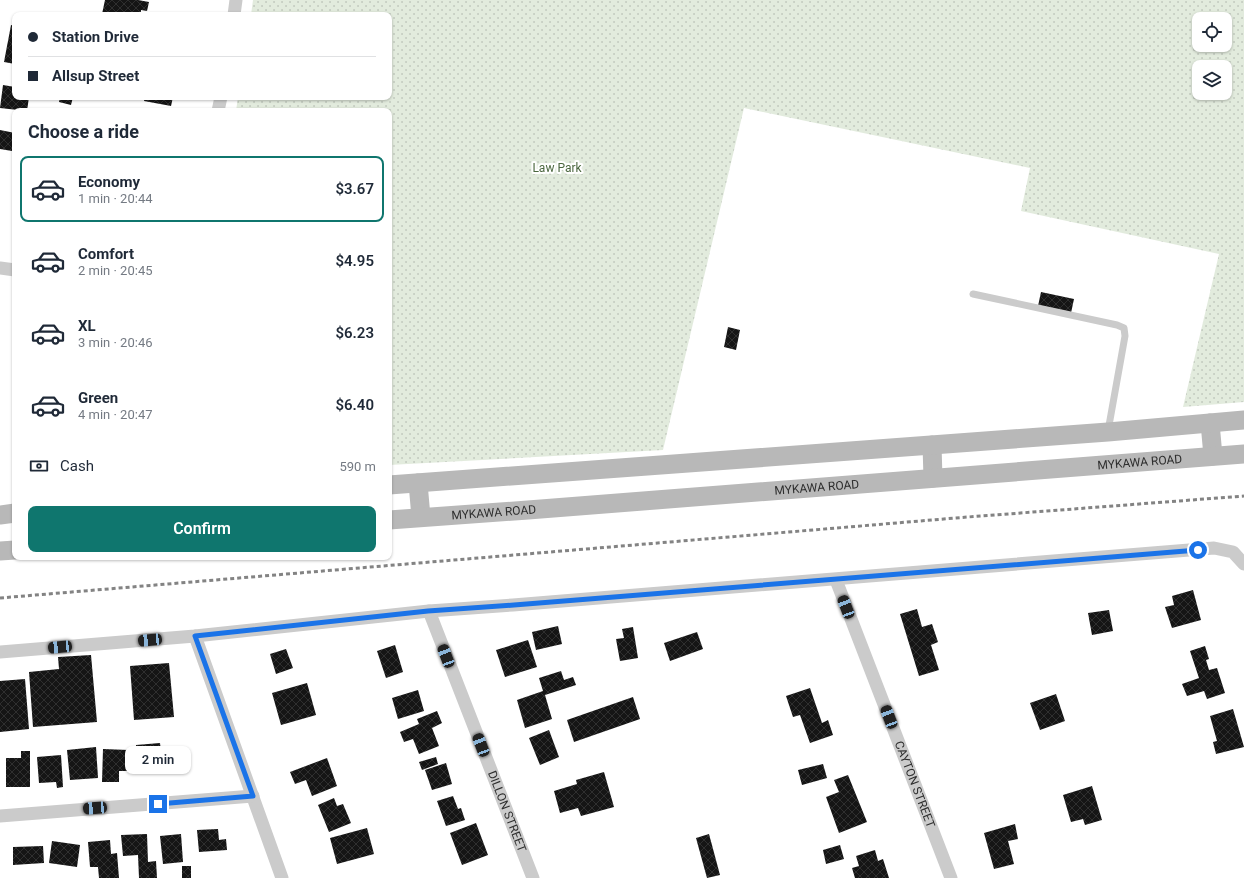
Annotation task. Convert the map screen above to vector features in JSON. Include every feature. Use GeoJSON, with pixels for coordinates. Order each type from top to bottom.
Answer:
{"type":"FeatureCollection","features":[{"type":"Feature","properties":{"kind":"main road"},"geometry":{"type":"LineString","coordinates":[[392,485],[1108,432],[1244,420]]}},
{"type":"Feature","properties":{"kind":"main road"},"geometry":{"type":"LineString","coordinates":[[1210,423],[1213,456]]}},
{"type":"Feature","properties":{"kind":"main road"},"geometry":{"type":"LineString","coordinates":[[932,445],[933,478]]}},
{"type":"Feature","properties":{"kind":"main road","name":"MYKAWA ROAD"},"geometry":{"type":"LineString","coordinates":[[392,520],[536,510],[1244,454]]}},
{"type":"Feature","properties":{"kind":"main road"},"geometry":{"type":"LineString","coordinates":[[418,483],[421,517]]}},
{"type":"Feature","properties":{"kind":"main road"},"geometry":{"type":"LineString","coordinates":[[0,515],[12,513]]}},
{"type":"Feature","properties":{"kind":"main road"},"geometry":{"type":"LineString","coordinates":[[0,551],[12,550]]}},
{"type":"Feature","properties":{"kind":"street"},"geometry":{"type":"LineString","coordinates":[[234,12],[236,0]]}},
{"type":"Feature","properties":{"kind":"street"},"geometry":{"type":"LineString","coordinates":[[0,268],[12,270]]}},
{"type":"Feature","properties":{"kind":"street"},"geometry":{"type":"LineString","coordinates":[[0,652],[195,636],[428,611],[836,580],[1214,548],[1233,552],[1241,561]]}},
{"type":"Feature","properties":{"kind":"street","name":"CAYTON STREET"},"geometry":{"type":"LineString","coordinates":[[836,580],[951,878]]}},
{"type":"Feature","properties":{"kind":"street","name":"DILLON STREET"},"geometry":{"type":"LineString","coordinates":[[428,611],[533,878]]}},
{"type":"Feature","properties":{"kind":"street"},"geometry":{"type":"LineString","coordinates":[[195,636],[282,878]]}},
{"type":"Feature","properties":{"kind":"street"},"geometry":{"type":"LineString","coordinates":[[0,816],[253,796]]}},
{"type":"Feature","properties":{"kind":"lane"},"geometry":{"type":"LineString","coordinates":[[973,294],[1124,328],[1125,336],[1108,432]]}},
{"type":"Feature","properties":{"kind":"green space","name":"Law Park"},"geometry":{"type":"Polygon","coordinates":[[[253,0],[1244,0],[1244,402],[1183,407],[1219,254],[1021,211],[1030,168],[744,108],[663,450],[392,465],[392,108],[236,108],[238,100],[392,100],[392,12],[251,12],[253,0]]]}},
{"type":"Feature","properties":{"kind":"building"},"geometry":{"type":"Polygon","coordinates":[[[105,0],[138,0],[149,2],[147,11],[102,12],[105,0]]]}},
{"type":"Feature","properties":{"kind":"building"},"geometry":{"type":"Polygon","coordinates":[[[11,25],[12,63],[4,62],[11,25]]]}},
{"type":"Feature","properties":{"kind":"building"},"geometry":{"type":"Polygon","coordinates":[[[3,85],[12,86],[12,100],[29,100],[27,108],[12,108],[12,109],[0,108],[3,85]]]}},
{"type":"Feature","properties":{"kind":"building"},"geometry":{"type":"Polygon","coordinates":[[[59,100],[72,100],[71,105],[59,102],[59,100]]]}},
{"type":"Feature","properties":{"kind":"building"},"geometry":{"type":"Polygon","coordinates":[[[144,100],[172,100],[171,106],[144,100]]]}},
{"type":"Feature","properties":{"kind":"building"},"geometry":{"type":"Polygon","coordinates":[[[0,130],[12,132],[12,151],[0,149],[0,130]]]}},
{"type":"Feature","properties":{"kind":"building"},"geometry":{"type":"Polygon","coordinates":[[[1041,292],[1074,299],[1071,313],[1038,306],[1041,292]]]}},
{"type":"Feature","properties":{"kind":"building"},"geometry":{"type":"Polygon","coordinates":[[[728,327],[740,330],[736,350],[724,347],[728,327]]]}},
{"type":"Feature","properties":{"kind":"building"},"geometry":{"type":"Polygon","coordinates":[[[1193,590],[1201,620],[1172,628],[1165,607],[1174,605],[1172,596],[1193,590]]]}},
{"type":"Feature","properties":{"kind":"building"},"geometry":{"type":"Polygon","coordinates":[[[917,609],[922,627],[932,624],[938,642],[931,645],[939,670],[919,676],[900,614],[917,609]]]}},
{"type":"Feature","properties":{"kind":"building"},"geometry":{"type":"Polygon","coordinates":[[[1109,610],[1113,631],[1092,635],[1088,613],[1109,610]]]}},
{"type":"Feature","properties":{"kind":"building"},"geometry":{"type":"Polygon","coordinates":[[[558,626],[562,644],[536,650],[532,632],[558,626]]]}},
{"type":"Feature","properties":{"kind":"building"},"geometry":{"type":"Polygon","coordinates":[[[633,627],[638,658],[620,661],[616,639],[624,638],[622,629],[633,627]]]}},
{"type":"Feature","properties":{"kind":"building"},"geometry":{"type":"Polygon","coordinates":[[[697,632],[703,649],[670,661],[664,643],[697,632]]]}},
{"type":"Feature","properties":{"kind":"building"},"geometry":{"type":"Polygon","coordinates":[[[528,640],[537,667],[505,677],[496,650],[528,640]]]}},
{"type":"Feature","properties":{"kind":"building"},"geometry":{"type":"Polygon","coordinates":[[[395,645],[403,672],[386,678],[377,651],[395,645]]]}},
{"type":"Feature","properties":{"kind":"building"},"geometry":{"type":"Polygon","coordinates":[[[1205,646],[1209,659],[1206,660],[1209,670],[1217,668],[1225,693],[1207,699],[1204,691],[1187,696],[1182,684],[1199,678],[1190,651],[1205,646]]]}},
{"type":"Feature","properties":{"kind":"building"},"geometry":{"type":"Polygon","coordinates":[[[286,649],[293,668],[276,674],[270,654],[286,649]]]}},
{"type":"Feature","properties":{"kind":"building"},"geometry":{"type":"Polygon","coordinates":[[[91,655],[97,722],[33,727],[29,672],[59,669],[58,657],[91,655]]]}},
{"type":"Feature","properties":{"kind":"building"},"geometry":{"type":"Polygon","coordinates":[[[169,663],[174,717],[134,720],[130,666],[169,663]]]}},
{"type":"Feature","properties":{"kind":"building"},"geometry":{"type":"Polygon","coordinates":[[[561,671],[564,680],[573,677],[576,685],[545,695],[552,719],[525,728],[517,700],[543,691],[539,678],[561,671]]]}},
{"type":"Feature","properties":{"kind":"building"},"geometry":{"type":"Polygon","coordinates":[[[25,679],[29,729],[0,732],[0,681],[25,679]]]}},
{"type":"Feature","properties":{"kind":"building"},"geometry":{"type":"Polygon","coordinates":[[[307,683],[316,715],[281,725],[272,693],[307,683]]]}},
{"type":"Feature","properties":{"kind":"building"},"geometry":{"type":"Polygon","coordinates":[[[810,688],[822,723],[828,720],[833,735],[810,743],[800,715],[793,717],[786,696],[810,688]]]}},
{"type":"Feature","properties":{"kind":"building"},"geometry":{"type":"Polygon","coordinates":[[[418,690],[424,711],[398,719],[392,698],[418,690]]]}},
{"type":"Feature","properties":{"kind":"building"},"geometry":{"type":"Polygon","coordinates":[[[1056,694],[1065,721],[1040,730],[1030,703],[1056,694]]]}},
{"type":"Feature","properties":{"kind":"building"},"geometry":{"type":"Polygon","coordinates":[[[633,697],[640,719],[574,742],[567,720],[633,697]]]}},
{"type":"Feature","properties":{"kind":"building"},"geometry":{"type":"Polygon","coordinates":[[[1233,709],[1244,747],[1216,754],[1213,742],[1217,741],[1210,716],[1233,709]]]}},
{"type":"Feature","properties":{"kind":"building"},"geometry":{"type":"Polygon","coordinates":[[[437,711],[442,723],[432,728],[439,746],[419,754],[413,739],[404,742],[400,732],[419,724],[417,719],[437,711]]]}},
{"type":"Feature","properties":{"kind":"building"},"geometry":{"type":"Polygon","coordinates":[[[549,730],[559,757],[540,765],[529,738],[549,730]]]}},
{"type":"Feature","properties":{"kind":"building"},"geometry":{"type":"Polygon","coordinates":[[[160,743],[163,769],[138,772],[136,745],[160,743]]]}},
{"type":"Feature","properties":{"kind":"building"},"geometry":{"type":"Polygon","coordinates":[[[96,747],[98,778],[70,780],[67,750],[96,747]]]}},
{"type":"Feature","properties":{"kind":"building"},"geometry":{"type":"Polygon","coordinates":[[[103,749],[129,750],[129,771],[119,771],[119,782],[102,782],[103,749]]]}},
{"type":"Feature","properties":{"kind":"building"},"geometry":{"type":"Polygon","coordinates":[[[21,751],[30,751],[30,787],[6,787],[6,758],[21,758],[21,751]]]}},
{"type":"Feature","properties":{"kind":"building"},"geometry":{"type":"Polygon","coordinates":[[[61,755],[63,787],[57,788],[56,782],[39,783],[37,757],[61,755]]]}},
{"type":"Feature","properties":{"kind":"building"},"geometry":{"type":"Polygon","coordinates":[[[436,757],[438,764],[422,770],[419,762],[436,757]]]}},
{"type":"Feature","properties":{"kind":"building"},"geometry":{"type":"Polygon","coordinates":[[[327,758],[337,786],[312,796],[306,780],[295,784],[290,772],[327,758]]]}},
{"type":"Feature","properties":{"kind":"building"},"geometry":{"type":"Polygon","coordinates":[[[446,763],[452,784],[432,790],[425,770],[446,763]]]}},
{"type":"Feature","properties":{"kind":"building"},"geometry":{"type":"Polygon","coordinates":[[[823,764],[827,778],[802,785],[798,770],[823,764]]]}},
{"type":"Feature","properties":{"kind":"building"},"geometry":{"type":"Polygon","coordinates":[[[604,772],[614,807],[581,816],[578,808],[560,813],[554,791],[577,784],[576,780],[604,772]]]}},
{"type":"Feature","properties":{"kind":"building"},"geometry":{"type":"Polygon","coordinates":[[[848,775],[867,822],[839,833],[826,797],[839,792],[834,780],[848,775]]]}},
{"type":"Feature","properties":{"kind":"building"},"geometry":{"type":"Polygon","coordinates":[[[1092,786],[1102,820],[1085,825],[1083,819],[1071,822],[1063,795],[1092,786]]]}},
{"type":"Feature","properties":{"kind":"building"},"geometry":{"type":"Polygon","coordinates":[[[453,796],[458,809],[461,808],[465,820],[446,826],[437,801],[453,796]]]}},
{"type":"Feature","properties":{"kind":"building"},"geometry":{"type":"Polygon","coordinates":[[[334,798],[337,806],[343,804],[351,823],[329,832],[318,805],[334,798]]]}},
{"type":"Feature","properties":{"kind":"building"},"geometry":{"type":"Polygon","coordinates":[[[476,823],[488,855],[462,865],[450,833],[476,823]]]}},
{"type":"Feature","properties":{"kind":"building"},"geometry":{"type":"Polygon","coordinates":[[[1015,824],[1018,839],[1008,841],[1014,864],[994,869],[984,833],[1015,824]]]}},
{"type":"Feature","properties":{"kind":"building"},"geometry":{"type":"Polygon","coordinates":[[[367,828],[374,854],[337,864],[330,838],[367,828]]]}},
{"type":"Feature","properties":{"kind":"building"},"geometry":{"type":"Polygon","coordinates":[[[218,829],[219,840],[226,839],[227,850],[199,852],[197,830],[218,829]]]}},
{"type":"Feature","properties":{"kind":"building"},"geometry":{"type":"Polygon","coordinates":[[[147,834],[148,862],[156,861],[157,878],[139,878],[138,855],[123,856],[121,835],[147,834]]]}},
{"type":"Feature","properties":{"kind":"building"},"geometry":{"type":"Polygon","coordinates":[[[181,834],[183,862],[163,864],[160,836],[181,834]]]}},
{"type":"Feature","properties":{"kind":"building"},"geometry":{"type":"Polygon","coordinates":[[[709,834],[720,875],[707,878],[696,838],[709,834]]]}},
{"type":"Feature","properties":{"kind":"building"},"geometry":{"type":"Polygon","coordinates":[[[110,840],[111,854],[117,853],[119,878],[99,878],[98,867],[90,867],[88,842],[110,840]]]}},
{"type":"Feature","properties":{"kind":"building"},"geometry":{"type":"Polygon","coordinates":[[[52,841],[80,845],[77,867],[49,863],[52,841]]]}},
{"type":"Feature","properties":{"kind":"building"},"geometry":{"type":"Polygon","coordinates":[[[840,845],[844,859],[826,864],[823,850],[840,845]]]}},
{"type":"Feature","properties":{"kind":"building"},"geometry":{"type":"Polygon","coordinates":[[[43,846],[44,863],[13,865],[13,847],[43,846]]]}},
{"type":"Feature","properties":{"kind":"building"},"geometry":{"type":"Polygon","coordinates":[[[875,850],[878,861],[883,859],[889,878],[855,878],[852,868],[859,866],[856,856],[875,850]]]}},
{"type":"Feature","properties":{"kind":"building"},"geometry":{"type":"Polygon","coordinates":[[[182,866],[191,866],[191,878],[182,878],[182,866]]]}},
{"type":"Feature","properties":{"kind":"railway"},"geometry":{"type":"LineString","coordinates":[[0,598],[968,517],[1244,496]]}},
{"type":"Feature","properties":{"kind":"route"},"geometry":{"type":"LineString","coordinates":[[158,804],[253,796],[195,636],[428,611],[1198,550]]}}]}
